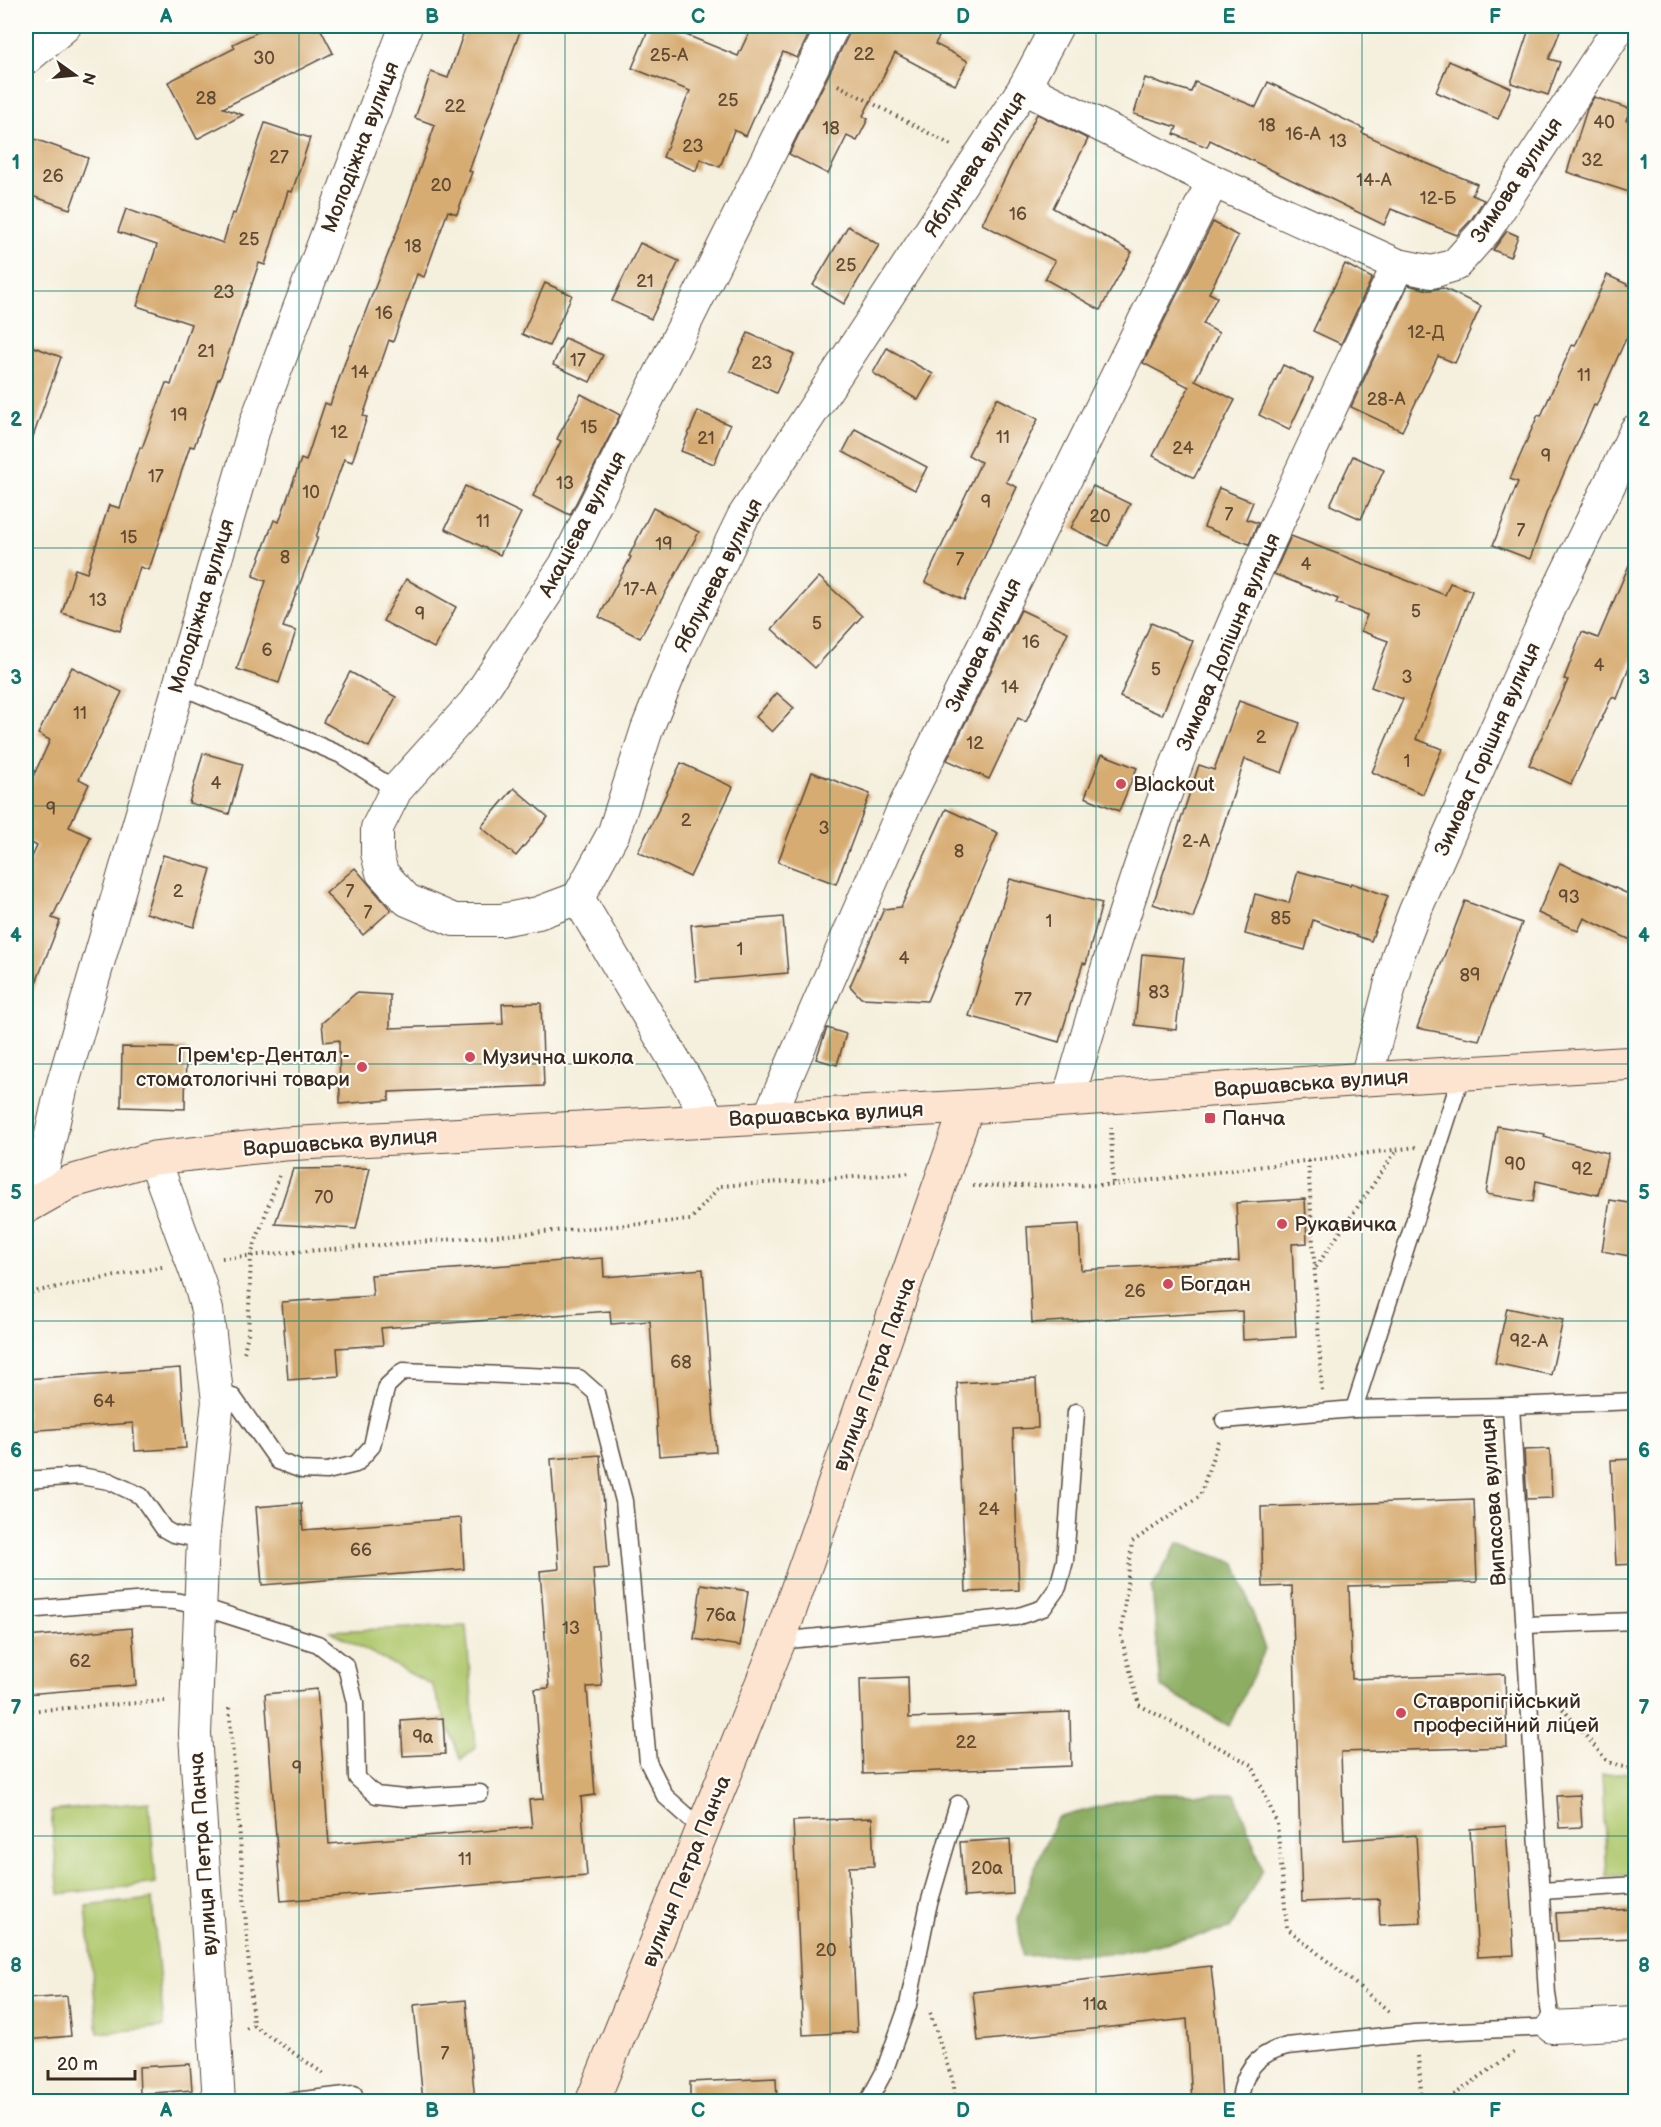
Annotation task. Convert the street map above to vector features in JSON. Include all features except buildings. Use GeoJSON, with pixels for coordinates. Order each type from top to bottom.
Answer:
{"type":"FeatureCollection","features":[{"type":"Feature","properties":{"kind":"street"},"geometry":{"type":"LineString","coordinates":[[26,59],[65,26]]}},
{"type":"Feature","properties":{"kind":"street","name":"Молодіжна вулиця"},"geometry":{"type":"LineString","coordinates":[[31,1203],[61,1090],[256,422],[406,26]]}},
{"type":"Feature","properties":{"kind":"street","name":"Акацієва вулиця"},"geometry":{"type":"LineString","coordinates":[[578,898],[538,913],[501,920],[454,920],[407,900],[382,873],[377,853],[377,828],[396,790],[474,703],[565,565],[833,26]]}},
{"type":"Feature","properties":{"kind":"street","name":"Яблунева вулиця"},"geometry":{"type":"LineString","coordinates":[[578,898],[614,832],[647,729],[679,650],[743,517],[1024,88],[1057,26]]}},
{"type":"Feature","properties":{"kind":"street","name":"Зимова вулиця"},"geometry":{"type":"LineString","coordinates":[[1024,88],[1213,181],[1398,265],[1432,272],[1455,265],[1485,231],[1620,26]]}},
{"type":"Feature","properties":{"kind":"street","name":"Зимова вулиця"},"geometry":{"type":"LineString","coordinates":[[769,1117],[904,807],[1213,181]]}},
{"type":"Feature","properties":{"kind":"street","name":"Зимова Долішня вулиця"},"geometry":{"type":"LineString","coordinates":[[1068,1100],[1118,931],[1165,793],[1284,507],[1398,265]]}},
{"type":"Feature","properties":{"kind":"street","name":"Зимова Горішня вулиця"},"geometry":{"type":"LineString","coordinates":[[1366,1079],[1398,955],[1415,911],[1552,603],[1635,430]]}},
{"type":"Feature","properties":{"kind":"street"},"geometry":{"type":"LineString","coordinates":[[578,898],[710,1120]]}},
{"type":"Feature","properties":{"kind":"street","name":"Варшавська вулиця"},"geometry":{"type":"LineString","coordinates":[[31,1203],[70,1182],[154,1158],[284,1144],[967,1107],[1635,1063]]}},
{"type":"Feature","properties":{"kind":"street","name":"вулиця Петра Панча"},"geometry":{"type":"LineString","coordinates":[[592,2102],[779,1641],[967,1107]]}},
{"type":"Feature","properties":{"kind":"street","name":"вулиця Петра Панча"},"geometry":{"type":"LineString","coordinates":[[154,1158],[207,1310],[218,1401],[203,1540],[195,1734],[219,2102]]}},
{"type":"Feature","properties":{"kind":"street"},"geometry":{"type":"LineString","coordinates":[[1552,2027],[1635,2023]]}},
{"type":"Feature","properties":{"kind":"lane"},"geometry":{"type":"LineString","coordinates":[[178,685],[341,755],[396,790]]}},
{"type":"Feature","properties":{"kind":"lane"},"geometry":{"type":"LineString","coordinates":[[1354,1409],[1462,1073]]}},
{"type":"Feature","properties":{"kind":"lane"},"geometry":{"type":"LineString","coordinates":[[217,1394],[233,1397],[278,1461],[302,1470],[327,1471],[356,1464],[372,1446],[387,1386],[403,1371],[579,1378],[596,1393],[624,1501],[648,1762],[665,1796],[703,1830]]}},
{"type":"Feature","properties":{"kind":"lane"},"geometry":{"type":"LineString","coordinates":[[1511,1406],[1635,1401]]}},
{"type":"Feature","properties":{"kind":"lane","name":"Випасова вулиця"},"geometry":{"type":"LineString","coordinates":[[1224,1420],[1354,1409],[1511,1406],[1547,1994],[1552,2027]]}},
{"type":"Feature","properties":{"kind":"lane"},"geometry":{"type":"LineString","coordinates":[[779,1641],[1016,1617],[1042,1608],[1058,1587],[1065,1561],[1076,1412]]}},
{"type":"Feature","properties":{"kind":"lane"},"geometry":{"type":"LineString","coordinates":[[26,1480],[80,1476],[109,1481],[141,1496],[164,1529],[173,1534],[203,1540]]}},
{"type":"Feature","properties":{"kind":"lane"},"geometry":{"type":"LineString","coordinates":[[26,1610],[147,1600],[175,1600],[318,1644],[346,1666],[356,1703],[357,1778],[376,1795],[404,1798],[480,1793]]}},
{"type":"Feature","properties":{"kind":"lane"},"geometry":{"type":"LineString","coordinates":[[1525,1625],[1635,1621]]}},
{"type":"Feature","properties":{"kind":"lane"},"geometry":{"type":"LineString","coordinates":[[868,2102],[884,2072],[908,2005],[928,1907],[958,1804]]}},
{"type":"Feature","properties":{"kind":"lane"},"geometry":{"type":"LineString","coordinates":[[1541,1891],[1635,1886]]}},
{"type":"Feature","properties":{"kind":"lane"},"geometry":{"type":"LineString","coordinates":[[1240,2102],[1245,2075],[1263,2055],[1274,2049],[1415,2033],[1552,2027]]}},
{"type":"Feature","properties":{"kind":"lane"},"geometry":{"type":"LineString","coordinates":[[286,2102],[354,2094]]}},
{"type":"Feature","properties":{"kind":"path"},"geometry":{"type":"LineString","coordinates":[[811,70],[978,159]]}},
{"type":"Feature","properties":{"kind":"path"},"geometry":{"type":"LineString","coordinates":[[1110,1121],[1113,1185]]}},
{"type":"Feature","properties":{"kind":"path"},"geometry":{"type":"LineString","coordinates":[[972,1186],[1113,1185],[1441,1144]]}},
{"type":"Feature","properties":{"kind":"path"},"geometry":{"type":"LineString","coordinates":[[1315,1268],[1398,1150]]}},
{"type":"Feature","properties":{"kind":"path"},"geometry":{"type":"LineString","coordinates":[[1308,1161],[1323,1412]]}},
{"type":"Feature","properties":{"kind":"path"},"geometry":{"type":"LineString","coordinates":[[26,1296],[33,1292],[192,1262],[251,1255],[690,1220],[720,1186],[916,1173]]}},
{"type":"Feature","properties":{"kind":"path"},"geometry":{"type":"LineString","coordinates":[[1224,1420],[1200,1496],[1132,1542],[1121,1636],[1139,1705],[1252,1765],[1277,1823],[1287,1928],[1415,2033],[1422,2102]]}},
{"type":"Feature","properties":{"kind":"path"},"geometry":{"type":"LineString","coordinates":[[1528,1668],[1608,1762],[1635,1772]]}},
{"type":"Feature","properties":{"kind":"path"},"geometry":{"type":"LineString","coordinates":[[26,1711],[174,1700]]}},
{"type":"Feature","properties":{"kind":"path"},"geometry":{"type":"LineString","coordinates":[[915,1970],[954,2084],[955,2102]]}},
{"type":"Feature","properties":{"kind":"path"},"geometry":{"type":"LineString","coordinates":[[253,2025],[354,2094]]}},
{"type":"Feature","properties":{"kind":"path"},"geometry":{"type":"LineString","coordinates":[[1444,2102],[1552,2027]]}},
{"type":"Feature","properties":{"kind":"green space"},"geometry":{"type":"Polygon","coordinates":[[[1178,1543],[1236,1563],[1265,1650],[1229,1726],[1161,1687],[1152,1588],[1178,1543]]]}},
{"type":"Feature","properties":{"kind":"green space"},"geometry":{"type":"Polygon","coordinates":[[[466,1626],[476,1748],[461,1760],[432,1685],[330,1631],[466,1626]]]}},
{"type":"Feature","properties":{"kind":"green space"},"geometry":{"type":"Polygon","coordinates":[[[1635,1772],[1635,1875],[1607,1876],[1602,1774],[1635,1772]]]}},
{"type":"Feature","properties":{"kind":"green space"},"geometry":{"type":"Polygon","coordinates":[[[1148,1794],[1235,1794],[1263,1869],[1230,1929],[1118,1953],[1022,1956],[1018,1919],[1031,1877],[1057,1818],[1148,1794]]]}},
{"type":"Feature","properties":{"kind":"green space"},"geometry":{"type":"Polygon","coordinates":[[[149,1802],[156,1883],[59,1894],[51,1811],[149,1802]]]}},
{"type":"Feature","properties":{"kind":"green space"},"geometry":{"type":"Polygon","coordinates":[[[152,1899],[164,2027],[98,2033],[86,1906],[152,1899]]]}},
{"type":"Feature","properties":{"kind":"place","name":"Blackout"},"geometry":{"type":"Point","coordinates":[1121,784]}},
{"type":"Feature","properties":{"kind":"place","name":"Музична школа"},"geometry":{"type":"Point","coordinates":[470,1057]}},
{"type":"Feature","properties":{"kind":"place","name":"Прем'єр-Дентал - стоматологічні товари"},"geometry":{"type":"Point","coordinates":[362,1067]}},
{"type":"Feature","properties":{"kind":"place","name":"Панча"},"geometry":{"type":"Point","coordinates":[1210,1118]}},
{"type":"Feature","properties":{"kind":"place","name":"Рукавичка"},"geometry":{"type":"Point","coordinates":[1282,1224]}},
{"type":"Feature","properties":{"kind":"place","name":"Богдан"},"geometry":{"type":"Point","coordinates":[1168,1284]}},
{"type":"Feature","properties":{"kind":"place","name":"Ставропігійський професійний ліцей"},"geometry":{"type":"Point","coordinates":[1401,1713]}}]}
